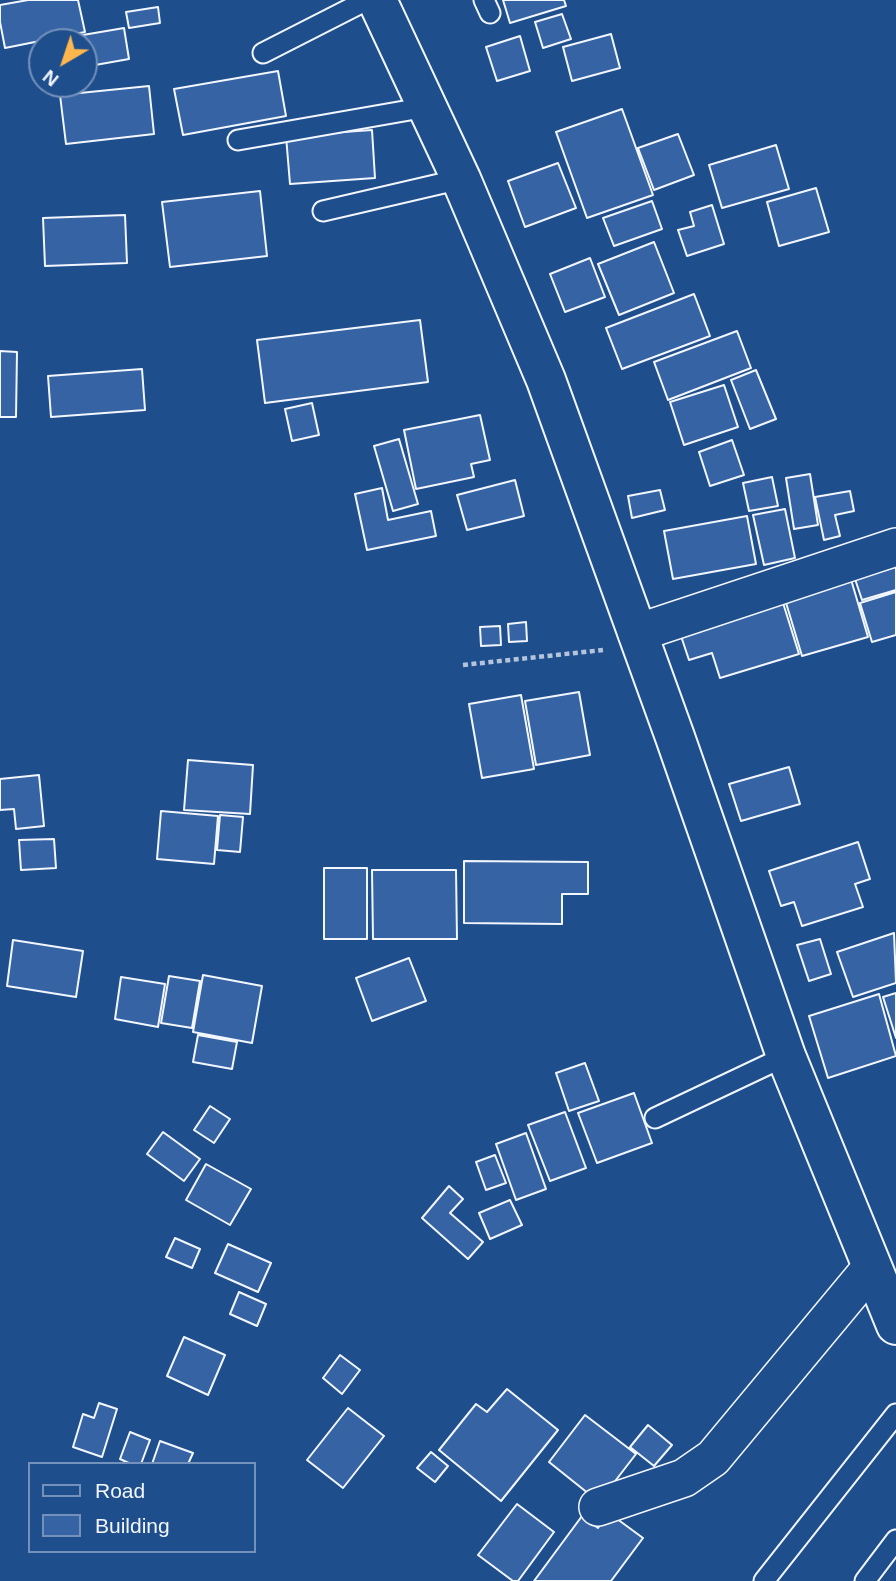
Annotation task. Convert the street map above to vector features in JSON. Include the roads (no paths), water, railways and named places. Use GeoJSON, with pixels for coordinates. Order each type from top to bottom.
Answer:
{"type":"FeatureCollection","features":[{"type":"Feature","properties":{"kind":"street"},"geometry":{"type":"LineString","coordinates":[[377,0],[461,180],[545,380],[640,639],[786,1056],[896,1325]]}},
{"type":"Feature","properties":{"kind":"street"},"geometry":{"type":"LineString","coordinates":[[640,639],[896,547]]}},
{"type":"Feature","properties":{"kind":"street"},"geometry":{"type":"LineString","coordinates":[[598,1507],[684,1478],[713,1458],[872,1268]]}},
{"type":"Feature","properties":{"kind":"lane"},"geometry":{"type":"LineString","coordinates":[[263,53],[367,0]]}},
{"type":"Feature","properties":{"kind":"lane"},"geometry":{"type":"LineString","coordinates":[[238,140],[428,107]]}},
{"type":"Feature","properties":{"kind":"lane"},"geometry":{"type":"LineString","coordinates":[[323,211],[461,180]]}},
{"type":"Feature","properties":{"kind":"lane"},"geometry":{"type":"LineString","coordinates":[[655,1118],[786,1056]]}},
{"type":"Feature","properties":{"kind":"lane"},"geometry":{"type":"LineString","coordinates":[[764,1581],[896,1414]]}},
{"type":"Feature","properties":{"kind":"lane"},"geometry":{"type":"LineString","coordinates":[[864,1581],[896,1540]]}}]}
